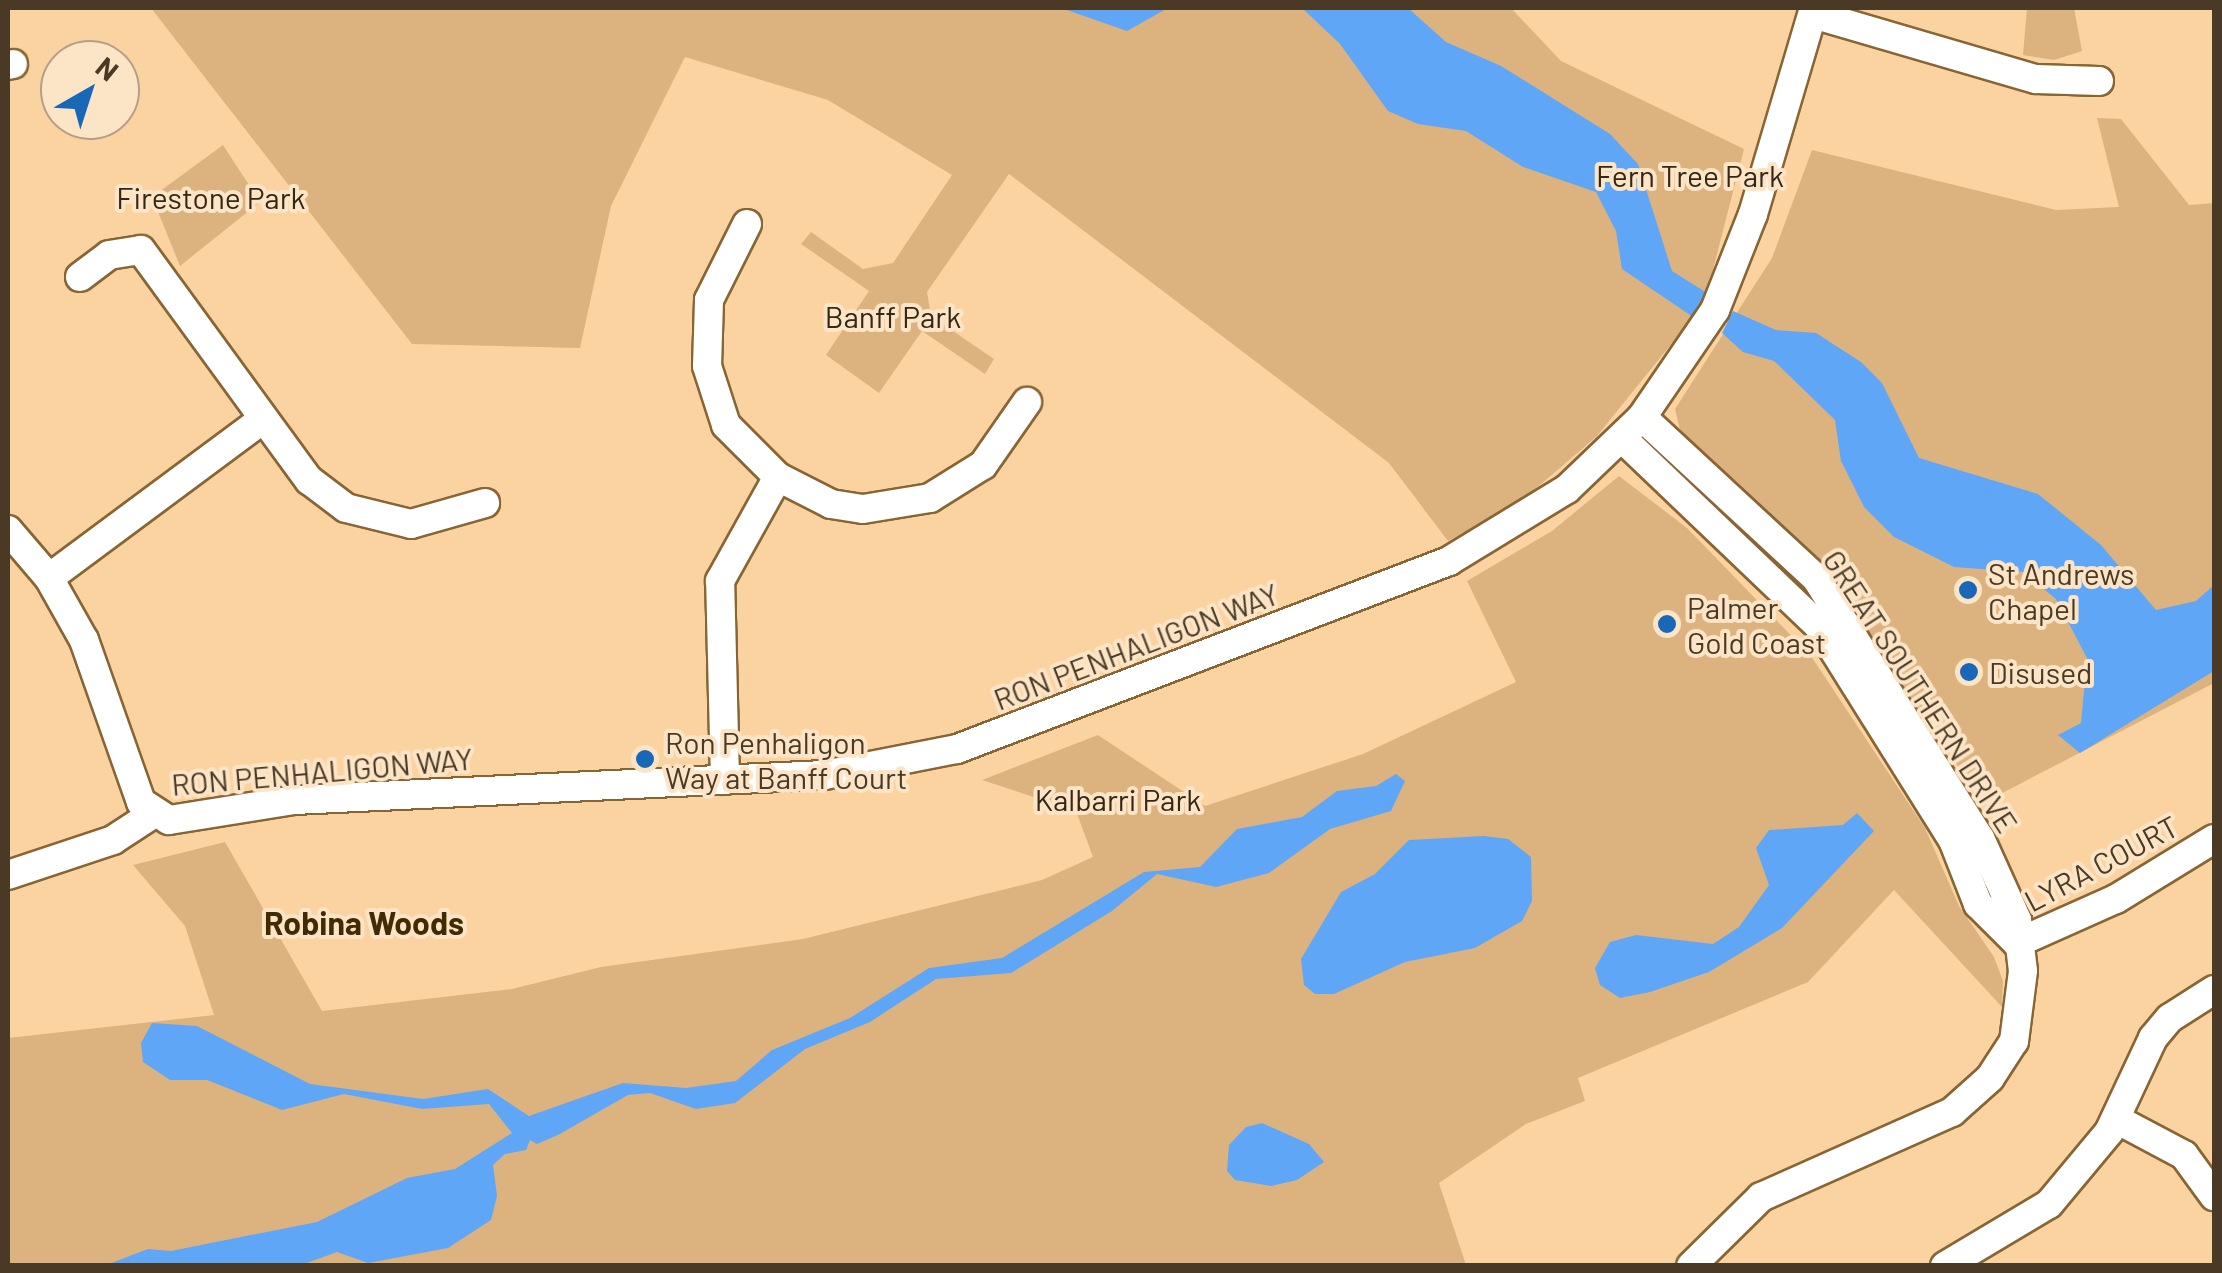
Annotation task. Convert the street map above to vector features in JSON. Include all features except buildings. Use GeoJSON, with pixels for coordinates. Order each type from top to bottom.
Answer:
{"type":"FeatureCollection","features":[{"type":"Feature","properties":{"kind":"street"},"geometry":{"type":"LineString","coordinates":[[1814,11],[2036,80],[2099,80]]}},
{"type":"Feature","properties":{"kind":"street","name":"RON PENHALIGON WAY"},"geometry":{"type":"LineString","coordinates":[[153,814],[169,820],[294,800],[725,780],[897,763],[957,749],[1448,561],[1567,489],[1622,438],[1674,378],[1727,286],[1814,11]]}},
{"type":"Feature","properties":{"kind":"street"},"geometry":{"type":"LineString","coordinates":[[747,224],[710,300],[707,366],[726,425],[778,477],[831,504],[863,509],[930,498],[982,464],[1026,402]]}},
{"type":"Feature","properties":{"kind":"street"},"geometry":{"type":"LineString","coordinates":[[80,277],[110,255],[140,250],[262,420],[326,495],[370,519],[411,524],[485,503]]}},
{"type":"Feature","properties":{"kind":"street","name":"GREAT SOUTHERN DRIVE"},"geometry":{"type":"LineString","coordinates":[[1642,417],[1816,578],[1965,810],[2012,905],[2022,1002],[2014,1041],[1990,1078],[1952,1112],[1761,1197],[1691,1266]]}},
{"type":"Feature","properties":{"kind":"street"},"geometry":{"type":"LineString","coordinates":[[50,578],[262,420]]}},
{"type":"Feature","properties":{"kind":"street","name":"GREAT SOUTHERN DRIVE"},"geometry":{"type":"LineString","coordinates":[[1622,438],[1818,625],[1954,840],[1978,904],[2017,943]]}},
{"type":"Feature","properties":{"kind":"street"},"geometry":{"type":"LineString","coordinates":[[725,780],[720,581],[778,477]]}},
{"type":"Feature","properties":{"kind":"street"},"geometry":{"type":"LineString","coordinates":[[8,530],[50,578],[84,640],[136,793],[153,814],[114,840],[8,875]]}},
{"type":"Feature","properties":{"kind":"street","name":"LYRA COURT"},"geometry":{"type":"LineString","coordinates":[[2017,943],[2116,899],[2214,838]]}},
{"type":"Feature","properties":{"kind":"street"},"geometry":{"type":"LineString","coordinates":[[1945,1266],[2048,1204],[2093,1156],[2116,1118],[2153,1038],[2170,1018],[2214,990]]}},
{"type":"Feature","properties":{"kind":"street"},"geometry":{"type":"LineString","coordinates":[[2116,1118],[2184,1155],[2214,1196]]}},
{"type":"Feature","properties":{"kind":"green space"},"geometry":{"type":"Polygon","coordinates":[[[151,8],[1511,8],[1561,61],[1744,149],[1707,293],[1693,317],[1597,436],[1518,504],[1448,541],[1389,463],[1009,174],[927,292],[931,316],[994,359],[985,374],[922,331],[879,393],[826,355],[869,291],[801,244],[811,232],[863,269],[893,263],[952,175],[828,100],[685,57],[611,206],[580,348],[412,344],[151,8]]]}},
{"type":"Feature","properties":{"kind":"green space"},"geometry":{"type":"Polygon","coordinates":[[[2027,8],[2074,8],[2082,51],[2054,60],[2023,55],[2027,8]]]}},
{"type":"Feature","properties":{"kind":"green space"},"geometry":{"type":"Polygon","coordinates":[[[2097,118],[2121,119],[2189,205],[2214,203],[2214,683],[1983,803],[1824,570],[1680,430],[1675,409],[1772,258],[1812,150],[2056,210],[2119,207],[2097,118]]]}},
{"type":"Feature","properties":{"kind":"green space","name":"Firestone Park"},"geometry":{"type":"Polygon","coordinates":[[[223,145],[260,202],[180,266],[152,197],[223,145]]]}},
{"type":"Feature","properties":{"kind":"green space","name":"Kalbarri Park"},"geometry":{"type":"Polygon","coordinates":[[[1619,476],[1687,528],[1811,656],[1925,828],[1959,906],[1994,957],[2003,981],[2002,1007],[1894,890],[1808,982],[1578,1078],[1585,1101],[1526,1124],[1439,1183],[1466,1265],[8,1266],[8,1038],[214,1015],[185,926],[133,865],[225,842],[322,1011],[512,989],[601,967],[803,939],[1042,880],[1093,857],[1076,811],[982,780],[1098,735],[1205,806],[1363,754],[1516,682],[1467,581],[1552,531],[1619,476]]]}},
{"type":"Feature","properties":{"kind":"water"},"geometry":{"type":"Polygon","coordinates":[[[1061,8],[1168,8],[1127,31],[1061,8]]]}},
{"type":"Feature","properties":{"kind":"water"},"geometry":{"type":"Polygon","coordinates":[[[1302,8],[1408,8],[1446,42],[1501,66],[1610,134],[1638,164],[1672,271],[1707,293],[1693,317],[1622,269],[1616,231],[1596,192],[1523,167],[1466,131],[1418,124],[1388,111],[1340,44],[1302,8]]]}},
{"type":"Feature","properties":{"kind":"water"},"geometry":{"type":"Polygon","coordinates":[[[1733,311],[1776,330],[1816,333],[1861,362],[1882,383],[1919,458],[2038,494],[2101,545],[2156,610],[2196,601],[2214,585],[2214,671],[2080,753],[2058,735],[2081,723],[2087,658],[2056,599],[2023,572],[1954,567],[1894,537],[1864,507],[1841,461],[1835,420],[1774,361],[1743,352],[1722,333],[1733,311]]]}},
{"type":"Feature","properties":{"kind":"water"},"geometry":{"type":"Polygon","coordinates":[[[1396,774],[1405,781],[1391,811],[1330,829],[1269,873],[1216,887],[1157,874],[1112,911],[1011,973],[936,979],[870,1022],[805,1049],[735,1103],[696,1109],[650,1093],[628,1095],[558,1135],[537,1144],[530,1140],[526,1150],[505,1154],[493,1165],[497,1196],[491,1220],[448,1248],[368,1263],[337,1252],[301,1265],[106,1265],[148,1249],[171,1251],[317,1222],[407,1178],[455,1169],[512,1133],[489,1104],[422,1109],[344,1094],[282,1110],[207,1080],[170,1080],[143,1062],[141,1043],[152,1023],[197,1026],[310,1084],[423,1099],[488,1089],[529,1116],[623,1083],[686,1088],[736,1081],[772,1050],[850,1018],[929,968],[1002,958],[1144,872],[1200,867],[1237,829],[1302,817],[1337,791],[1376,786],[1396,774]]]}},
{"type":"Feature","properties":{"kind":"water"},"geometry":{"type":"Polygon","coordinates":[[[1857,813],[1874,831],[1782,928],[1709,972],[1650,992],[1620,998],[1600,985],[1595,968],[1610,942],[1636,935],[1713,944],[1739,927],[1769,885],[1756,848],[1769,830],[1843,825],[1857,813]]]}},
{"type":"Feature","properties":{"kind":"water"},"geometry":{"type":"Polygon","coordinates":[[[1484,836],[1508,839],[1531,857],[1532,901],[1522,921],[1475,948],[1405,962],[1334,994],[1315,994],[1304,985],[1301,959],[1341,892],[1375,874],[1409,840],[1484,836]]]}},
{"type":"Feature","properties":{"kind":"water"},"geometry":{"type":"Polygon","coordinates":[[[1262,1123],[1309,1144],[1324,1162],[1297,1180],[1271,1186],[1235,1180],[1227,1171],[1229,1145],[1246,1127],[1262,1123]]]}},
{"type":"Feature","properties":{"kind":"place","name":"St Andrews Chapel"},"geometry":{"type":"Point","coordinates":[1968,590]}},
{"type":"Feature","properties":{"kind":"place","name":"Palmer Gold Coast"},"geometry":{"type":"Point","coordinates":[1667,624]}},
{"type":"Feature","properties":{"kind":"place","name":"Disused"},"geometry":{"type":"Point","coordinates":[1969,672]}},
{"type":"Feature","properties":{"kind":"place","name":"Ron Penhaligon Way at Banff Court"},"geometry":{"type":"Point","coordinates":[645,759]}},
{"type":"Feature","properties":{"kind":"district","name":"Robina Woods"},"geometry":{"type":"Point","coordinates":[364,922]}},
{"type":"Feature","properties":{"kind":"park label","name":"Fern Tree Park"},"geometry":{"type":"Point","coordinates":[1690,175]}},
{"type":"Feature","properties":{"kind":"park label","name":"Banff Park"},"geometry":{"type":"Point","coordinates":[893,316]}}]}
